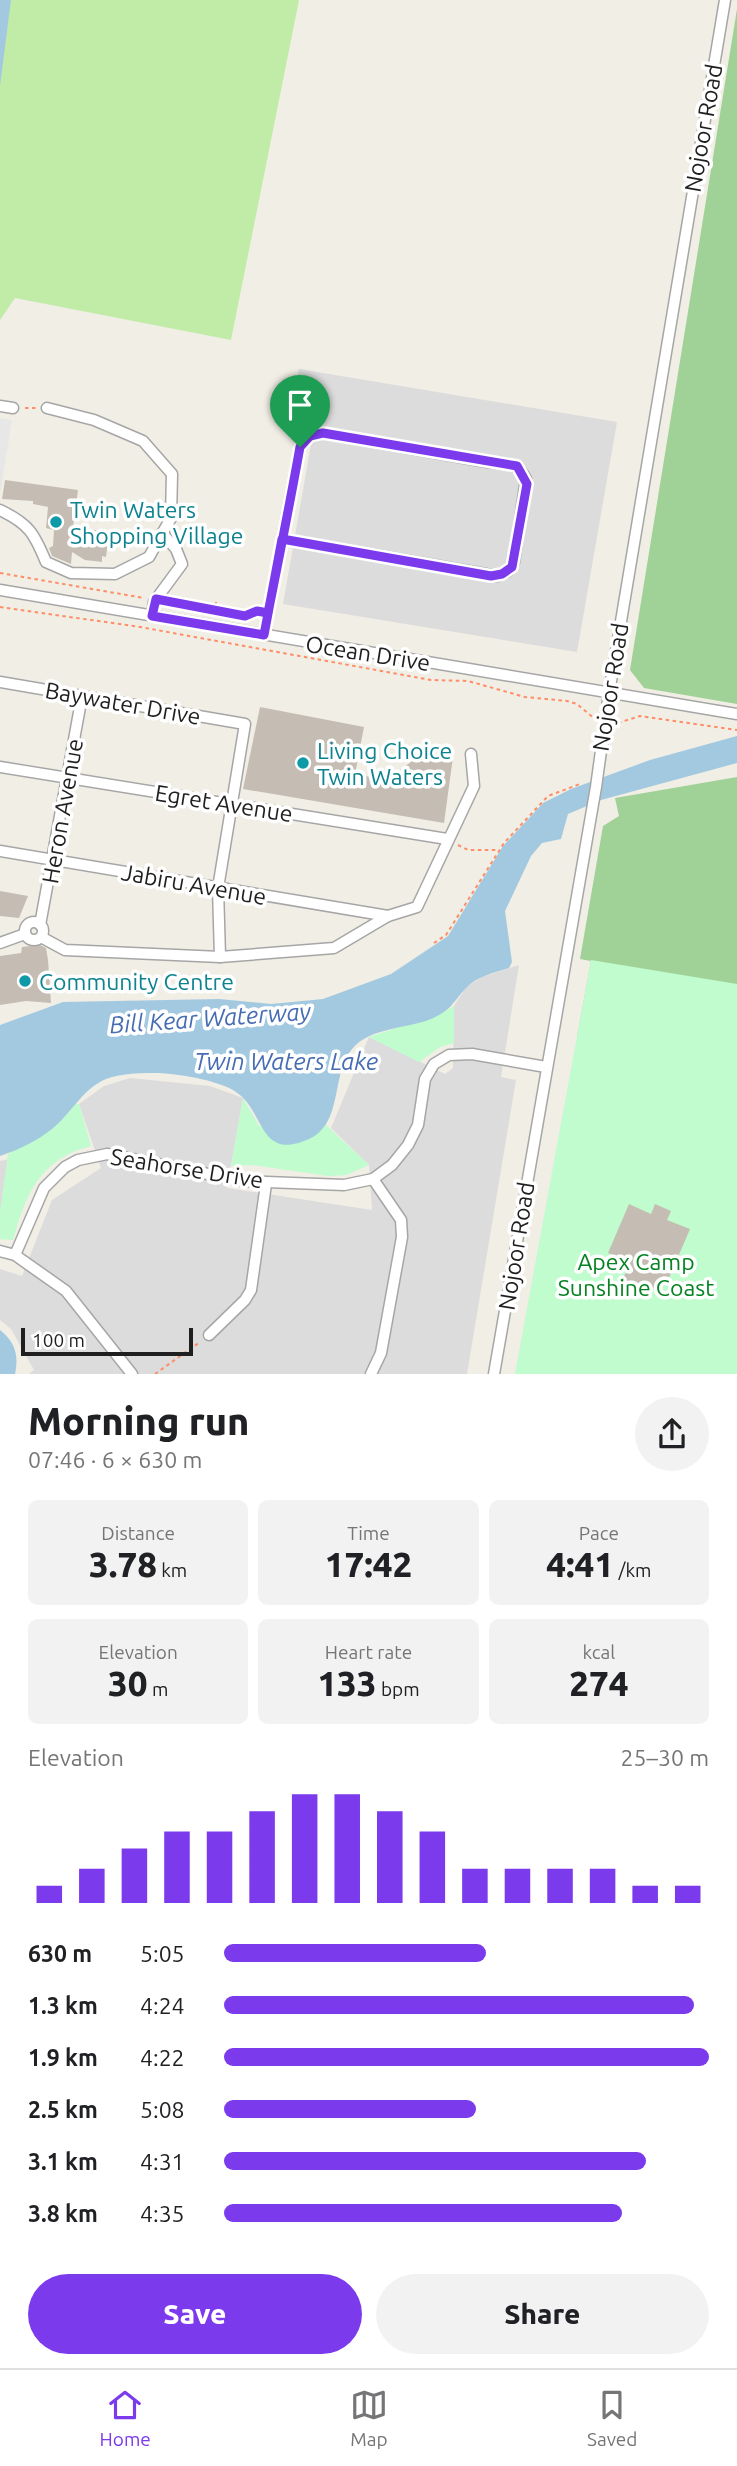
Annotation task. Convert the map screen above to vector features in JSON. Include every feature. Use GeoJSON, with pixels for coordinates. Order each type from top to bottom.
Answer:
{"type":"FeatureCollection","features":[{"type":"Feature","properties":{"kind":"street","name":"Nojoor Road"},"geometry":{"type":"LineString","coordinates":[[494,1374],[596,788],[608,693],[725,0]]}},
{"type":"Feature","properties":{"kind":"street"},"geometry":{"type":"LineString","coordinates":[[0,406],[13,408]]}},
{"type":"Feature","properties":{"kind":"street"},"geometry":{"type":"LineString","coordinates":[[0,510],[23,521],[36,538],[46,562],[71,573],[115,574],[149,557],[171,518],[172,474],[142,441],[94,421],[47,408]]}},
{"type":"Feature","properties":{"kind":"street"},"geometry":{"type":"LineString","coordinates":[[264,635],[282,539],[300,447],[306,438],[316,433],[487,462],[508,463],[517,466],[526,479],[514,562],[508,571],[497,576],[282,539]]}},
{"type":"Feature","properties":{"kind":"street"},"geometry":{"type":"LineString","coordinates":[[152,616],[156,599],[182,564],[176,549],[162,533]]}},
{"type":"Feature","properties":{"kind":"street","name":"Ocean Drive"},"geometry":{"type":"LineString","coordinates":[[0,590],[737,714]]}},
{"type":"Feature","properties":{"kind":"street","name":"Baywater Drive"},"geometry":{"type":"LineString","coordinates":[[0,682],[245,724],[232,804]]}},
{"type":"Feature","properties":{"kind":"street","name":"Heron Avenue"},"geometry":{"type":"LineString","coordinates":[[41,931],[82,696]]}},
{"type":"Feature","properties":{"kind":"street"},"geometry":{"type":"LineString","coordinates":[[0,943],[25,934],[33,940],[41,931],[65,950],[220,957],[334,948],[388,916],[417,907],[474,786],[471,754]]}},
{"type":"Feature","properties":{"kind":"street","name":"Egret Avenue"},"geometry":{"type":"LineString","coordinates":[[0,767],[447,839]]}},
{"type":"Feature","properties":{"kind":"street"},"geometry":{"type":"LineString","coordinates":[[220,957],[218,888],[232,804]]}},
{"type":"Feature","properties":{"kind":"street","name":"Jabiru Avenue"},"geometry":{"type":"LineString","coordinates":[[0,851],[388,916]]}},
{"type":"Feature","properties":{"kind":"street"},"geometry":{"type":"LineString","coordinates":[[371,1374],[381,1353],[402,1237],[401,1220],[373,1179],[392,1165],[408,1145],[418,1125],[425,1079],[434,1064],[449,1055],[472,1054],[546,1067]]}},
{"type":"Feature","properties":{"kind":"street","name":"Seahorse Drive"},"geometry":{"type":"LineString","coordinates":[[15,1255],[44,1188],[65,1167],[93,1156],[107,1154],[134,1158],[167,1168],[266,1184],[278,1181],[344,1185],[373,1179]]}},
{"type":"Feature","properties":{"kind":"street"},"geometry":{"type":"LineString","coordinates":[[209,1335],[245,1300],[251,1290],[266,1184]]}},
{"type":"Feature","properties":{"kind":"street"},"geometry":{"type":"LineString","coordinates":[[0,1251],[15,1255],[66,1291],[132,1374]]}},
{"type":"Feature","properties":{"kind":"path"},"geometry":{"type":"LineString","coordinates":[[13,408],[47,408]]}},
{"type":"Feature","properties":{"kind":"path"},"geometry":{"type":"LineString","coordinates":[[0,573],[156,599],[215,612],[245,616],[257,611],[268,613]]}},
{"type":"Feature","properties":{"kind":"path"},"geometry":{"type":"LineString","coordinates":[[215,612],[216,602]]}},
{"type":"Feature","properties":{"kind":"path"},"geometry":{"type":"LineString","coordinates":[[0,607],[130,625],[431,680],[468,681],[526,697],[567,701],[577,704],[591,718],[618,723],[640,716],[737,730]]}},
{"type":"Feature","properties":{"kind":"path"},"geometry":{"type":"LineString","coordinates":[[434,943],[446,935],[498,850],[540,803],[548,796],[580,784]]}},
{"type":"Feature","properties":{"kind":"path"},"geometry":{"type":"LineString","coordinates":[[447,839],[468,850],[498,850]]}},
{"type":"Feature","properties":{"kind":"path"},"geometry":{"type":"LineString","coordinates":[[155,1374],[209,1335]]}},
{"type":"Feature","properties":{"kind":"shaded area"},"geometry":{"type":"Polygon","coordinates":[[[299,369],[617,422],[577,652],[283,604],[314,427],[289,422],[299,369]]]}},
{"type":"Feature","properties":{"kind":"shaded area"},"geometry":{"type":"Polygon","coordinates":[[[0,418],[12,420],[0,494],[0,418]]]}},
{"type":"Feature","properties":{"kind":"shaded area"},"geometry":{"type":"Polygon","coordinates":[[[519,965],[501,1077],[516,1080],[467,1374],[29,1374],[34,1370],[11,1329],[0,1320],[0,1269],[22,1276],[52,1200],[101,1168],[79,1104],[104,1086],[130,1078],[210,1086],[243,1098],[227,1188],[372,1210],[369,1165],[331,1128],[369,1037],[445,1074],[453,1068],[454,1006],[466,987],[482,977],[519,965]]]}},
{"type":"Feature","properties":{"kind":"shaded area"},"geometry":{"type":"Polygon","coordinates":[[[9,1159],[0,1212],[0,1161],[9,1159]]]}},
{"type":"Feature","properties":{"kind":"green space"},"geometry":{"type":"Polygon","coordinates":[[[0,0],[299,0],[231,340],[15,298],[0,320],[0,0]]]}},
{"type":"Feature","properties":{"kind":"green space"},"geometry":{"type":"Polygon","coordinates":[[[737,9],[737,704],[644,688],[630,670],[737,9]]]}},
{"type":"Feature","properties":{"kind":"green space"},"geometry":{"type":"Polygon","coordinates":[[[737,777],[737,1031],[577,1037],[591,961],[580,959],[603,826],[619,816],[615,798],[737,777]]]}},
{"type":"Feature","properties":{"kind":"green space","name":"Apex Camp Sunshine Coast"},"geometry":{"type":"Polygon","coordinates":[[[591,960],[737,984],[737,1374],[515,1374],[591,960]]]}},
{"type":"Feature","properties":{"kind":"green space"},"geometry":{"type":"Polygon","coordinates":[[[454,1006],[454,1043],[440,1047],[419,1062],[369,1037],[444,1012],[454,1006]]]}},
{"type":"Feature","properties":{"kind":"green space"},"geometry":{"type":"Polygon","coordinates":[[[243,1098],[259,1126],[314,1136],[326,1125],[369,1165],[346,1175],[328,1176],[253,1165],[231,1166],[243,1098]]]}},
{"type":"Feature","properties":{"kind":"green space"},"geometry":{"type":"Polygon","coordinates":[[[75,1104],[79,1104],[91,1146],[74,1152],[47,1169],[30,1193],[13,1240],[0,1239],[0,1212],[8,1154],[52,1129],[75,1104]]]}},
{"type":"Feature","properties":{"kind":"water"},"geometry":{"type":"Polygon","coordinates":[[[0,0],[11,0],[0,86],[0,0]]]}},
{"type":"Feature","properties":{"kind":"water","name":"Twin Waters Lake"},"geometry":{"type":"Polygon","coordinates":[[[737,736],[737,763],[601,800],[568,814],[561,839],[542,843],[531,856],[505,911],[512,962],[509,968],[475,981],[448,1009],[431,1019],[379,1032],[360,1042],[352,1049],[341,1071],[328,1121],[321,1131],[311,1138],[295,1144],[282,1144],[273,1140],[240,1095],[224,1086],[178,1075],[139,1073],[112,1077],[98,1083],[46,1133],[27,1145],[0,1156],[0,1025],[63,1002],[219,999],[271,1004],[323,999],[391,974],[448,936],[503,846],[543,803],[571,789],[650,760],[737,736]]]}},
{"type":"Feature","properties":{"kind":"water"},"geometry":{"type":"Polygon","coordinates":[[[0,1330],[15,1349],[15,1374],[0,1374],[0,1330]]]}},
{"type":"Feature","properties":{"kind":"building","name":"Twin Waters Shopping Village"},"geometry":{"type":"Polygon","coordinates":[[[5,480],[78,490],[73,527],[109,532],[106,557],[102,556],[102,562],[85,560],[72,552],[71,564],[52,556],[49,548],[53,546],[54,530],[46,528],[48,507],[33,504],[33,501],[2,499],[5,480]]]}},
{"type":"Feature","properties":{"kind":"building","name":"Living Choice Twin Waters"},"geometry":{"type":"Polygon","coordinates":[[[260,707],[364,727],[355,774],[387,780],[424,752],[453,757],[444,823],[243,789],[260,707]]]}},
{"type":"Feature","properties":{"kind":"building"},"geometry":{"type":"Polygon","coordinates":[[[0,891],[28,896],[19,918],[0,916],[0,891]]]}},
{"type":"Feature","properties":{"kind":"building","name":"Community Centre"},"geometry":{"type":"Polygon","coordinates":[[[40,945],[46,948],[51,1003],[26,1001],[0,1005],[0,956],[21,953],[22,947],[40,945]]]}},
{"type":"Feature","properties":{"kind":"building"},"geometry":{"type":"Polygon","coordinates":[[[629,1204],[651,1214],[655,1204],[671,1211],[667,1220],[690,1229],[669,1278],[663,1276],[657,1290],[641,1283],[639,1287],[622,1280],[627,1270],[617,1266],[620,1258],[608,1253],[629,1204]]]}},
{"type":"Feature","properties":{"kind":"place","name":"Twin Waters Shopping Village"},"geometry":{"type":"Point","coordinates":[56,522]}},
{"type":"Feature","properties":{"kind":"place","name":"Living Choice Twin Waters"},"geometry":{"type":"Point","coordinates":[303,763]}},
{"type":"Feature","properties":{"kind":"place","name":"Community Centre"},"geometry":{"type":"Point","coordinates":[25,981]}},
{"type":"Feature","properties":{"kind":"route"},"geometry":{"type":"LineString","coordinates":[[300,447],[290,507],[282,539],[268,613],[257,611],[245,616],[228,614],[156,599],[152,616],[264,635],[282,539],[491,576],[502,574],[512,567],[527,484],[524,474],[517,466],[323,433],[310,436],[300,447]]}},
{"type":"Feature","properties":{"kind":"water label","name":"Bill Kear Waterway"},"geometry":{"type":"Point","coordinates":[210,1018]}}]}
